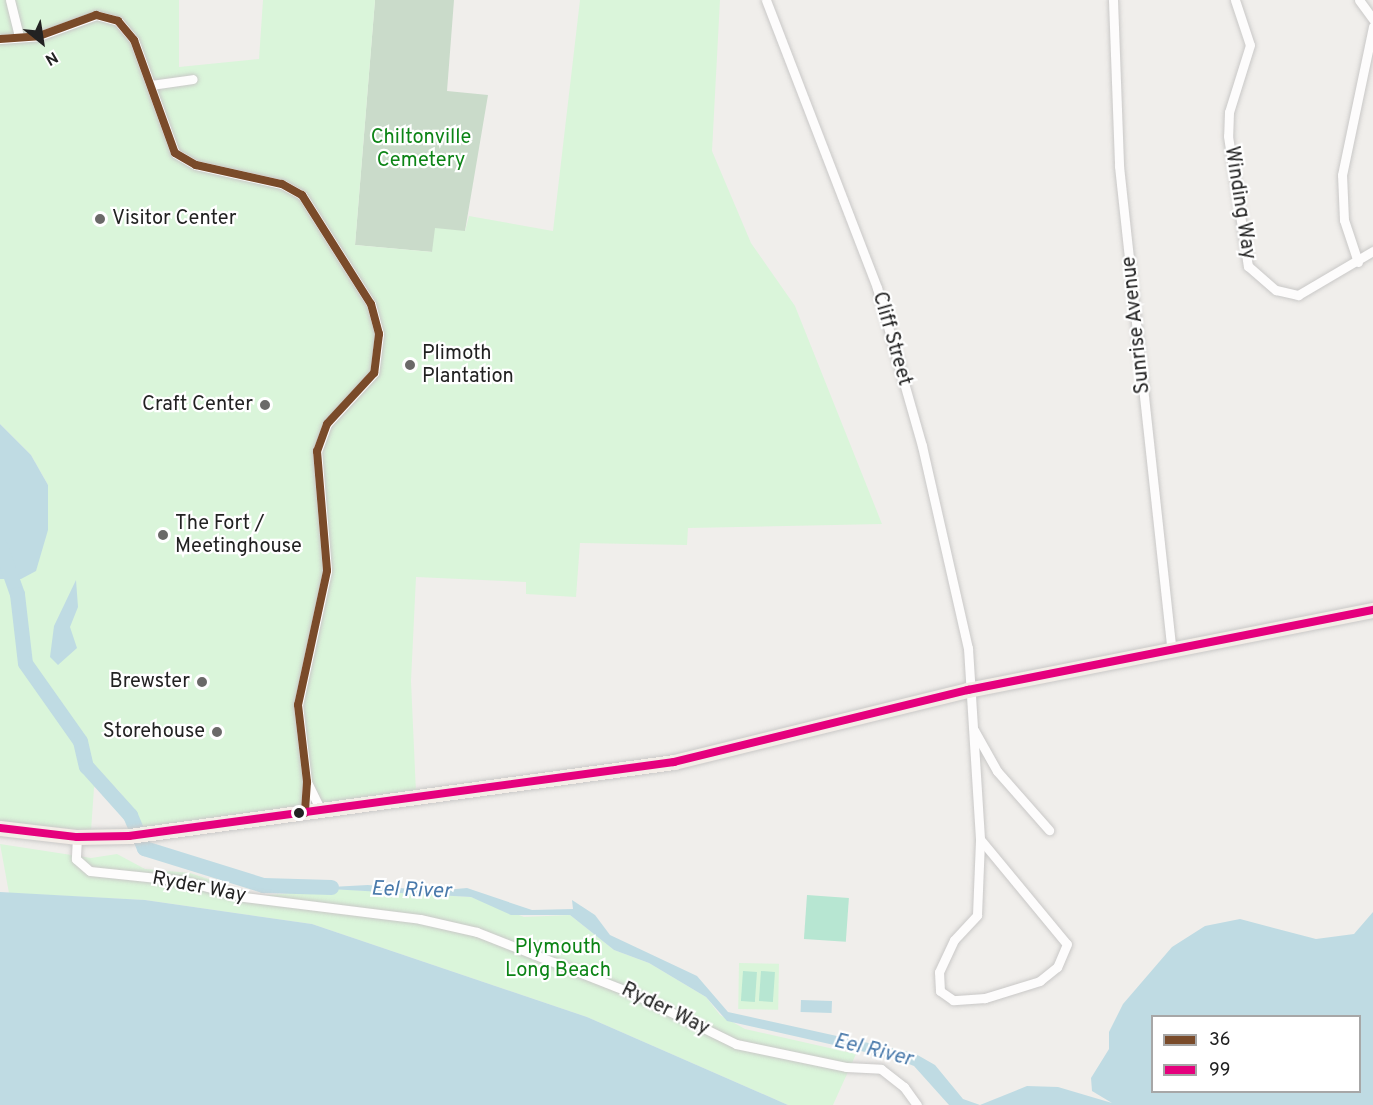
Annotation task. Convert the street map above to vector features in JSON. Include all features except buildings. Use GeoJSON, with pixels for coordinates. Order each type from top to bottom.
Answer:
{"type":"FeatureCollection","features":[{"type":"Feature","properties":{"kind":"main road"},"geometry":{"type":"LineString","coordinates":[[0,828],[77,837],[129,836],[679,762],[968,690],[1373,610]]}},
{"type":"Feature","properties":{"kind":"street"},"geometry":{"type":"LineString","coordinates":[[10,0],[19,37]]}},
{"type":"Feature","properties":{"kind":"street","name":"Cliff Street"},"geometry":{"type":"LineString","coordinates":[[766,0],[882,305],[960,601],[980,839],[977,915],[954,940],[939,972],[940,991],[953,1000],[985,998],[1040,981],[1057,967],[1067,944],[980,839]]}},
{"type":"Feature","properties":{"kind":"street","name":"Sunrise Avenue"},"geometry":{"type":"LineString","coordinates":[[1113,0],[1118,156],[1172,650]]}},
{"type":"Feature","properties":{"kind":"street","name":"Winding Way"},"geometry":{"type":"LineString","coordinates":[[1235,0],[1250,40],[1229,112],[1228,136],[1248,266],[1276,290],[1298,295],[1358,262],[1373,251]]}},
{"type":"Feature","properties":{"kind":"street"},"geometry":{"type":"LineString","coordinates":[[1359,0],[1373,19]]}},
{"type":"Feature","properties":{"kind":"street"},"geometry":{"type":"LineString","coordinates":[[0,39],[19,37],[90,16],[109,16],[130,34],[151,85],[170,146],[196,165],[296,190],[327,230],[371,304],[379,350],[372,377],[327,424],[317,451],[327,571],[298,705],[307,782],[305,813]]}},
{"type":"Feature","properties":{"kind":"street"},"geometry":{"type":"LineString","coordinates":[[1358,262],[1344,220],[1342,168],[1373,26]]}},
{"type":"Feature","properties":{"kind":"street"},"geometry":{"type":"LineString","coordinates":[[151,85],[193,80]]}},
{"type":"Feature","properties":{"kind":"street"},"geometry":{"type":"LineString","coordinates":[[971,726],[997,771],[1049,830]]}},
{"type":"Feature","properties":{"kind":"street"},"geometry":{"type":"LineString","coordinates":[[307,782],[321,811]]}},
{"type":"Feature","properties":{"kind":"street","name":"Ryder Way"},"geometry":{"type":"LineString","coordinates":[[77,837],[76,859],[90,871],[184,881],[244,897],[409,917],[477,932],[632,993],[736,1044],[880,1069],[904,1087],[917,1105]]}},
{"type":"Feature","properties":{"kind":"green space","name":"Plimoth Plantation"},"geometry":{"type":"Polygon","coordinates":[[[0,0],[179,0],[179,67],[259,59],[263,0],[375,0],[355,245],[432,252],[435,228],[465,231],[469,216],[553,231],[580,0],[720,0],[712,151],[751,243],[795,306],[882,524],[688,528],[687,545],[580,543],[576,597],[526,594],[526,582],[416,577],[411,681],[416,793],[145,828],[119,791],[101,775],[94,788],[91,831],[0,822],[0,579],[21,579],[48,485],[31,455],[0,424],[0,0]]]}},
{"type":"Feature","properties":{"kind":"green space","name":"Chiltonville Cemetery"},"geometry":{"type":"Polygon","coordinates":[[[375,0],[454,0],[447,91],[488,95],[465,231],[433,252],[355,245],[375,0]]]}},
{"type":"Feature","properties":{"kind":"green space","name":"Plymouth Long Beach"},"geometry":{"type":"Polygon","coordinates":[[[0,844],[91,858],[117,854],[145,869],[190,873],[259,896],[335,889],[471,897],[524,917],[570,915],[614,950],[649,963],[706,997],[720,1015],[745,1029],[856,1054],[833,1105],[788,1105],[587,1017],[312,924],[145,900],[9,893],[0,844]]]}},
{"type":"Feature","properties":{"kind":"green space"},"geometry":{"type":"Polygon","coordinates":[[[807,895],[849,898],[846,942],[804,939],[807,895]]]}},
{"type":"Feature","properties":{"kind":"green space"},"geometry":{"type":"Polygon","coordinates":[[[739,963],[779,964],[778,1010],[738,1009],[739,963]]]}},
{"type":"Feature","properties":{"kind":"green space"},"geometry":{"type":"Polygon","coordinates":[[[743,971],[757,972],[755,1002],[741,1001],[743,971]]]}},
{"type":"Feature","properties":{"kind":"green space"},"geometry":{"type":"Polygon","coordinates":[[[761,971],[775,972],[773,1002],[759,1001],[761,971]]]}},
{"type":"Feature","properties":{"kind":"water"},"geometry":{"type":"Polygon","coordinates":[[[0,424],[31,455],[48,485],[48,530],[36,571],[21,579],[0,579],[0,424]]]}},
{"type":"Feature","properties":{"kind":"water"},"geometry":{"type":"Polygon","coordinates":[[[76,580],[78,607],[70,627],[77,648],[58,665],[50,657],[54,626],[76,580]]]}},
{"type":"Feature","properties":{"kind":"water"},"geometry":{"type":"Polygon","coordinates":[[[368,885],[433,891],[467,888],[532,910],[573,909],[572,900],[595,915],[610,935],[697,976],[728,1012],[914,1053],[935,1065],[963,1099],[980,1105],[949,1105],[914,1066],[896,1059],[727,1021],[706,997],[649,963],[614,950],[570,915],[511,915],[471,897],[312,888],[368,885]]]}},
{"type":"Feature","properties":{"kind":"water"},"geometry":{"type":"Polygon","coordinates":[[[0,892],[145,900],[312,924],[587,1017],[788,1105],[0,1105],[0,892]]]}},
{"type":"Feature","properties":{"kind":"water"},"geometry":{"type":"Polygon","coordinates":[[[1373,912],[1373,1105],[980,1105],[1027,1086],[1058,1087],[1112,1103],[1092,1091],[1091,1078],[1109,1049],[1109,1032],[1123,1004],[1172,947],[1205,926],[1240,919],[1316,939],[1354,934],[1373,912]]]}},
{"type":"Feature","properties":{"kind":"water"},"geometry":{"type":"Polygon","coordinates":[[[801,1000],[832,1001],[832,1013],[801,1012],[801,1000]]]}},
{"type":"Feature","properties":{"kind":"waterway","name":"Eel River"},"geometry":{"type":"LineString","coordinates":[[0,546],[17,594],[25,663],[80,741],[86,766],[130,815],[144,848],[263,885],[331,887]]}},
{"type":"Feature","properties":{"kind":"transit line","name":"36"},"geometry":{"type":"LineString","coordinates":[[0,39],[39,36],[96,15],[118,21],[134,40],[175,153],[196,165],[282,184],[302,195],[371,304],[379,334],[374,373],[327,424],[317,451],[327,571],[298,705],[307,782],[305,813]]}},
{"type":"Feature","properties":{"kind":"transit line","name":"99"},"geometry":{"type":"LineString","coordinates":[[0,828],[77,837],[129,836],[674,762],[968,690],[1373,610]]}},
{"type":"Feature","properties":{"kind":"place","name":"Visitor Center"},"geometry":{"type":"Point","coordinates":[100,219]}},
{"type":"Feature","properties":{"kind":"place","name":"Plimoth Plantation"},"geometry":{"type":"Point","coordinates":[410,365]}},
{"type":"Feature","properties":{"kind":"place","name":"Craft Center"},"geometry":{"type":"Point","coordinates":[265,405]}},
{"type":"Feature","properties":{"kind":"place","name":"The Fort / Meetinghouse"},"geometry":{"type":"Point","coordinates":[163,535]}},
{"type":"Feature","properties":{"kind":"place","name":"Brewster"},"geometry":{"type":"Point","coordinates":[202,682]}},
{"type":"Feature","properties":{"kind":"place","name":"Storehouse"},"geometry":{"type":"Point","coordinates":[217,732]}}]}
